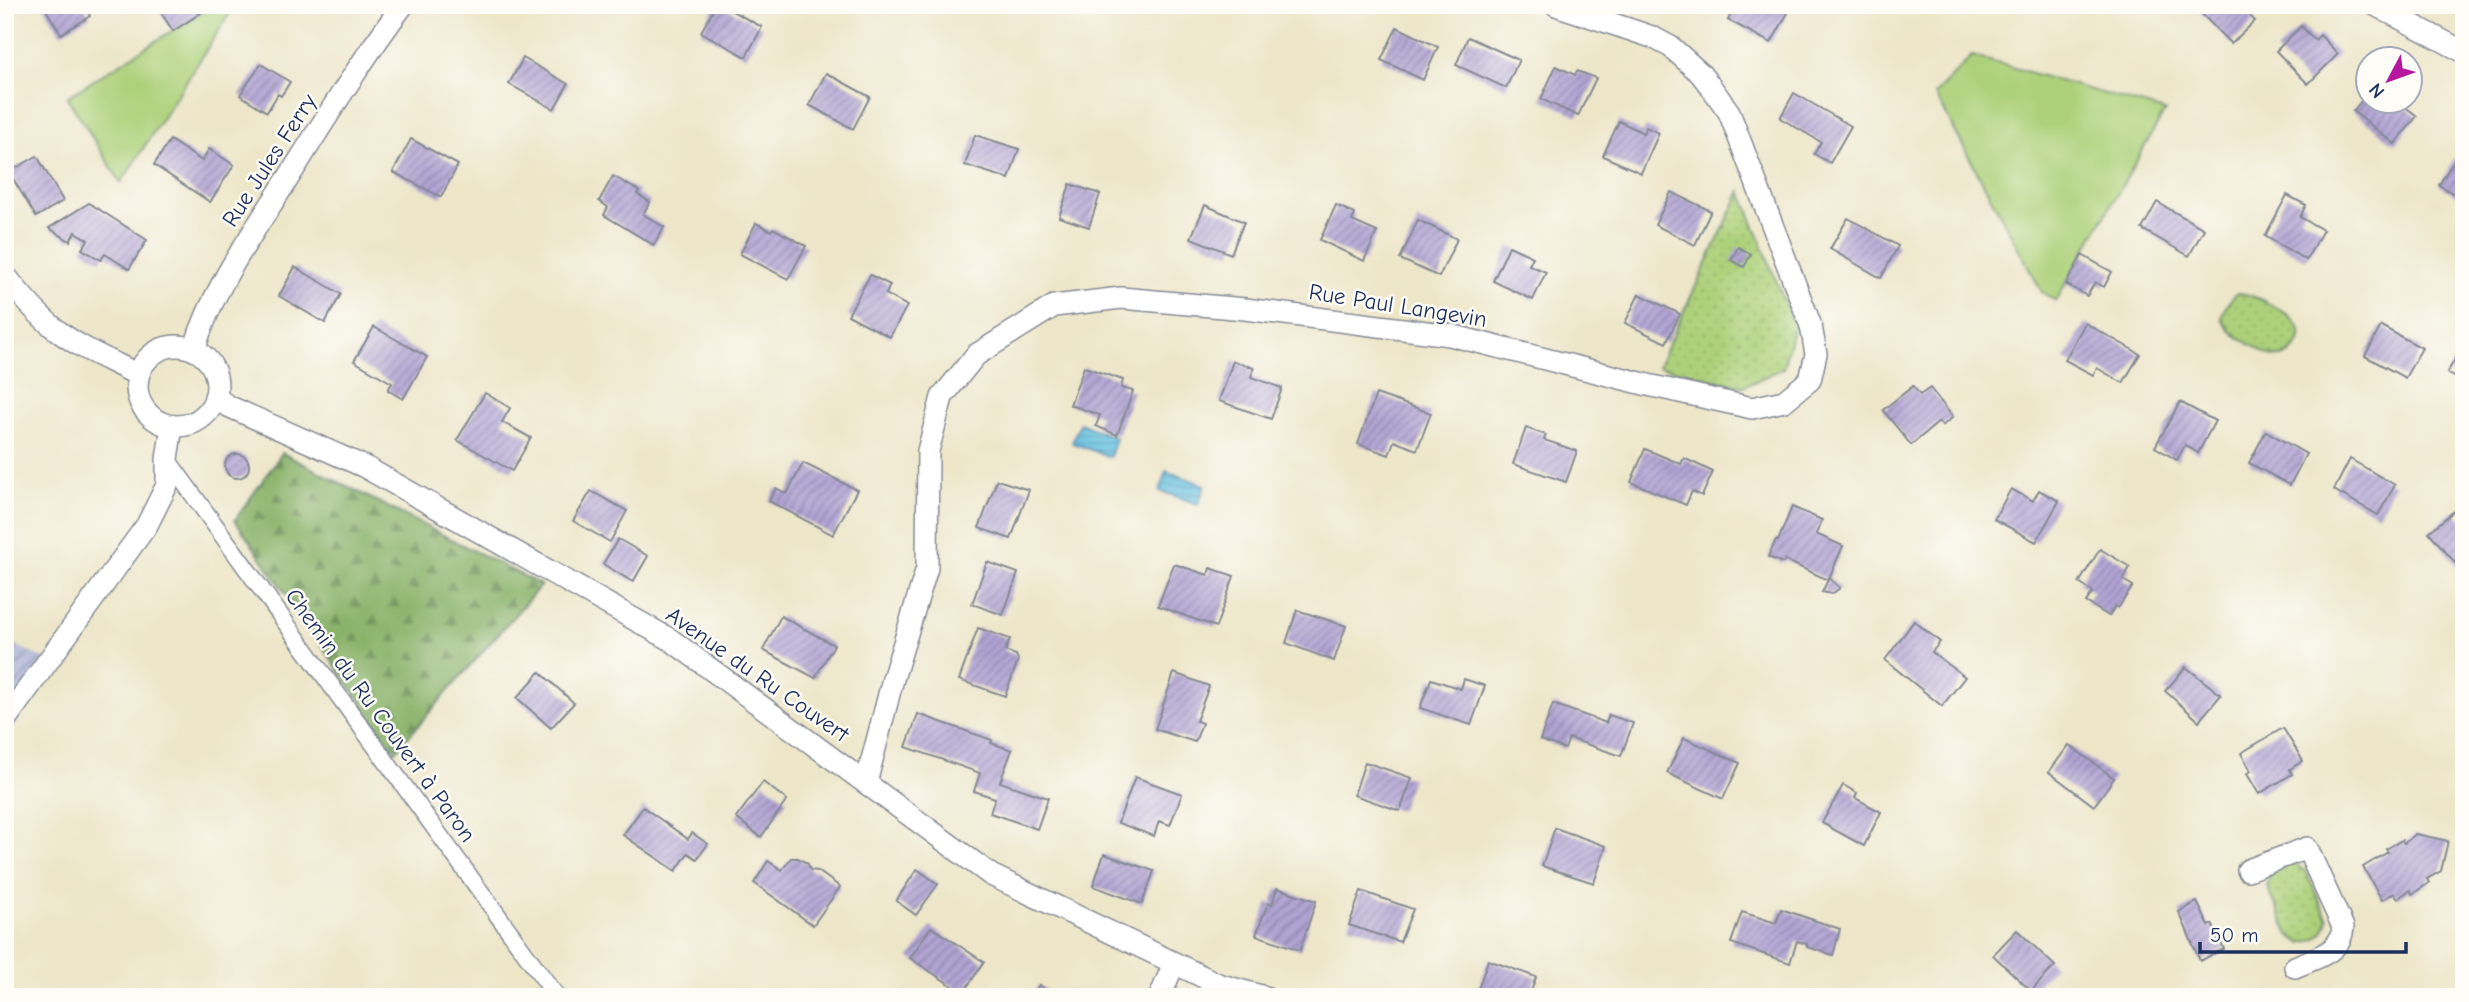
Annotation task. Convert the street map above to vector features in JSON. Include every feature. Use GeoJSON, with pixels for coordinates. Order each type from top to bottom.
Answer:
{"type":"FeatureCollection","features":[{"type":"Feature","properties":{"kind":"street","name":"Rue Jules Ferry"},"geometry":{"type":"LineString","coordinates":[[194,350],[200,329],[218,291],[246,244],[403,5]]}},
{"type":"Feature","properties":{"kind":"street","name":"Rue Paul Langevin"},"geometry":{"type":"LineString","coordinates":[[866,783],[893,679],[927,568],[928,451],[942,397],[976,355],[1055,306],[1121,298],[1245,309],[1450,335],[1647,385],[1752,408],[1784,401],[1810,380],[1816,354],[1811,326],[1729,112],[1700,73],[1671,47],[1652,37],[1556,5]]}},
{"type":"Feature","properties":{"kind":"street"},"geometry":{"type":"LineString","coordinates":[[2375,5],[2464,52]]}},
{"type":"Feature","properties":{"kind":"street"},"geometry":{"type":"LineString","coordinates":[[5,275],[54,328],[138,375]]}},
{"type":"Feature","properties":{"kind":"street"},"geometry":{"type":"LineString","coordinates":[[180,346],[194,350],[211,365],[217,386],[215,397],[204,416],[184,426],[159,422],[148,414],[140,403],[138,375],[144,363],[154,353],[180,346]]}},
{"type":"Feature","properties":{"kind":"street","name":"Avenue du Ru Couvert"},"geometry":{"type":"LineString","coordinates":[[215,397],[228,406],[365,467],[671,640],[991,875],[1218,984],[1265,997]]}},
{"type":"Feature","properties":{"kind":"street"},"geometry":{"type":"LineString","coordinates":[[5,720],[147,525],[167,485],[167,459],[172,426]]}},
{"type":"Feature","properties":{"kind":"street","name":"Chemin du Ru Couvert à Paron"},"geometry":{"type":"LineString","coordinates":[[167,459],[557,997]]}},
{"type":"Feature","properties":{"kind":"street"},"geometry":{"type":"LineString","coordinates":[[2248,870],[2307,848],[2343,927],[2342,939],[2336,947],[2295,967]]}},
{"type":"Feature","properties":{"kind":"street"},"geometry":{"type":"LineString","coordinates":[[1160,997],[1174,963]]}},
{"type":"Feature","properties":{"kind":"shaded area"},"geometry":{"type":"Polygon","coordinates":[[[5,640],[57,665],[5,738],[5,640]]]}},
{"type":"Feature","properties":{"kind":"green space"},"geometry":{"type":"Polygon","coordinates":[[[213,5],[235,5],[121,183],[67,97],[213,5]]]}},
{"type":"Feature","properties":{"kind":"green space"},"geometry":{"type":"Polygon","coordinates":[[[1972,56],[2165,111],[2056,301],[2042,292],[1935,94],[1972,56]]]}},
{"type":"Feature","properties":{"kind":"green space"},"geometry":{"type":"Polygon","coordinates":[[[1741,191],[1794,326],[1783,368],[1743,387],[1658,366],[1741,191]]]}},
{"type":"Feature","properties":{"kind":"green space"},"geometry":{"type":"Polygon","coordinates":[[[2238,293],[2272,305],[2296,322],[2300,339],[2291,352],[2275,357],[2241,339],[2229,329],[2222,319],[2223,315],[2227,304],[2238,293]]]}},
{"type":"Feature","properties":{"kind":"green space"},"geometry":{"type":"Polygon","coordinates":[[[282,453],[541,585],[395,752],[235,520],[282,453]]]}},
{"type":"Feature","properties":{"kind":"green space"},"geometry":{"type":"Polygon","coordinates":[[[2280,865],[2296,865],[2306,872],[2328,919],[2320,936],[2313,940],[2302,943],[2289,935],[2267,886],[2271,874],[2280,865]]]}},
{"type":"Feature","properties":{"kind":"water"},"geometry":{"type":"Polygon","coordinates":[[[1080,423],[1116,438],[1110,457],[1072,443],[1080,423]]]}},
{"type":"Feature","properties":{"kind":"water"},"geometry":{"type":"Polygon","coordinates":[[[1166,471],[1205,485],[1198,504],[1160,491],[1166,471]]]}},
{"type":"Feature","properties":{"kind":"building"},"geometry":{"type":"Polygon","coordinates":[[[43,5],[83,5],[90,16],[61,34],[43,5]]]}},
{"type":"Feature","properties":{"kind":"building"},"geometry":{"type":"Polygon","coordinates":[[[156,5],[213,5],[173,31],[156,5]]]}},
{"type":"Feature","properties":{"kind":"building"},"geometry":{"type":"Polygon","coordinates":[[[716,5],[721,5],[762,27],[746,57],[701,32],[716,5]]]}},
{"type":"Feature","properties":{"kind":"building"},"geometry":{"type":"Polygon","coordinates":[[[1736,5],[1778,5],[1789,11],[1771,43],[1728,20],[1736,5]]]}},
{"type":"Feature","properties":{"kind":"building"},"geometry":{"type":"Polygon","coordinates":[[[2240,5],[2255,21],[2231,44],[2195,7],[2240,5]]]}},
{"type":"Feature","properties":{"kind":"building"},"geometry":{"type":"Polygon","coordinates":[[[2301,26],[2315,40],[2320,35],[2338,54],[2308,84],[2276,51],[2301,26]]]}},
{"type":"Feature","properties":{"kind":"building"},"geometry":{"type":"Polygon","coordinates":[[[1397,27],[1438,47],[1423,80],[1381,60],[1397,27]]]}},
{"type":"Feature","properties":{"kind":"building"},"geometry":{"type":"Polygon","coordinates":[[[1468,37],[1519,60],[1506,88],[1456,65],[1468,37]]]}},
{"type":"Feature","properties":{"kind":"building"},"geometry":{"type":"Polygon","coordinates":[[[523,58],[568,84],[554,109],[509,84],[523,58]]]}},
{"type":"Feature","properties":{"kind":"building"},"geometry":{"type":"Polygon","coordinates":[[[261,64],[290,82],[281,96],[278,94],[267,112],[240,95],[261,64]]]}},
{"type":"Feature","properties":{"kind":"building"},"geometry":{"type":"Polygon","coordinates":[[[1556,66],[1575,75],[1577,71],[1596,78],[1578,116],[1541,99],[1556,66]]]}},
{"type":"Feature","properties":{"kind":"building"},"geometry":{"type":"Polygon","coordinates":[[[826,73],[870,97],[853,129],[809,105],[826,73]]]}},
{"type":"Feature","properties":{"kind":"building"},"geometry":{"type":"Polygon","coordinates":[[[1794,93],[1851,126],[1830,163],[1814,154],[1821,142],[1780,118],[1794,93]]]}},
{"type":"Feature","properties":{"kind":"building"},"geometry":{"type":"Polygon","coordinates":[[[2359,116],[2417,116],[2395,144],[2359,116]]]}},
{"type":"Feature","properties":{"kind":"building"},"geometry":{"type":"Polygon","coordinates":[[[1619,121],[1643,133],[1646,127],[1659,133],[1641,173],[1603,156],[1619,121]]]}},
{"type":"Feature","properties":{"kind":"building"},"geometry":{"type":"Polygon","coordinates":[[[975,135],[1019,149],[1009,179],[965,165],[975,135]]]}},
{"type":"Feature","properties":{"kind":"building"},"geometry":{"type":"Polygon","coordinates":[[[411,139],[458,165],[441,197],[393,172],[411,139]]]}},
{"type":"Feature","properties":{"kind":"building"},"geometry":{"type":"Polygon","coordinates":[[[170,140],[202,161],[209,149],[234,165],[210,202],[154,165],[170,140]]]}},
{"type":"Feature","properties":{"kind":"building"},"geometry":{"type":"Polygon","coordinates":[[[2457,155],[2464,159],[2464,200],[2439,185],[2457,155]]]}},
{"type":"Feature","properties":{"kind":"building"},"geometry":{"type":"Polygon","coordinates":[[[37,156],[63,201],[36,217],[9,172],[37,156]]]}},
{"type":"Feature","properties":{"kind":"building"},"geometry":{"type":"Polygon","coordinates":[[[613,176],[639,191],[637,194],[650,202],[643,214],[664,227],[654,245],[604,215],[608,207],[599,201],[613,176]]]}},
{"type":"Feature","properties":{"kind":"building"},"geometry":{"type":"Polygon","coordinates":[[[1070,184],[1100,194],[1089,227],[1059,217],[1070,184]]]}},
{"type":"Feature","properties":{"kind":"building"},"geometry":{"type":"Polygon","coordinates":[[[1671,192],[1711,211],[1695,245],[1655,225],[1671,192]]]}},
{"type":"Feature","properties":{"kind":"building"},"geometry":{"type":"Polygon","coordinates":[[[2287,195],[2306,205],[2300,217],[2323,230],[2306,260],[2265,236],[2287,195]]]}},
{"type":"Feature","properties":{"kind":"building"},"geometry":{"type":"Polygon","coordinates":[[[2157,202],[2204,229],[2189,256],[2142,229],[2157,202]]]}},
{"type":"Feature","properties":{"kind":"building"},"geometry":{"type":"Polygon","coordinates":[[[89,203],[147,240],[129,269],[105,254],[101,260],[82,249],[88,240],[75,232],[70,241],[49,228],[89,203]]]}},
{"type":"Feature","properties":{"kind":"building"},"geometry":{"type":"Polygon","coordinates":[[[1205,205],[1244,222],[1231,254],[1191,238],[1205,205]]]}},
{"type":"Feature","properties":{"kind":"building"},"geometry":{"type":"Polygon","coordinates":[[[1336,205],[1355,214],[1352,221],[1377,232],[1364,261],[1320,240],[1336,205]]]}},
{"type":"Feature","properties":{"kind":"building"},"geometry":{"type":"Polygon","coordinates":[[[1848,218],[1898,246],[1881,278],[1830,249],[1848,218]]]}},
{"type":"Feature","properties":{"kind":"building"},"geometry":{"type":"Polygon","coordinates":[[[1418,220],[1457,239],[1439,277],[1400,259],[1418,220]]]}},
{"type":"Feature","properties":{"kind":"building"},"geometry":{"type":"Polygon","coordinates":[[[756,223],[771,231],[773,228],[806,246],[788,279],[740,254],[756,223]]]}},
{"type":"Feature","properties":{"kind":"building"},"geometry":{"type":"Polygon","coordinates":[[[1509,246],[1533,257],[1529,265],[1546,272],[1533,300],[1493,281],[1509,246]]]}},
{"type":"Feature","properties":{"kind":"building"},"geometry":{"type":"Polygon","coordinates":[[[1738,247],[1751,254],[1744,267],[1731,260],[1738,247]]]}},
{"type":"Feature","properties":{"kind":"building"},"geometry":{"type":"Polygon","coordinates":[[[2082,255],[2112,272],[2104,287],[2095,282],[2087,296],[2066,284],[2082,255]]]}},
{"type":"Feature","properties":{"kind":"building"},"geometry":{"type":"Polygon","coordinates":[[[295,267],[341,294],[325,323],[279,296],[295,267]]]}},
{"type":"Feature","properties":{"kind":"building"},"geometry":{"type":"Polygon","coordinates":[[[870,275],[890,285],[886,294],[907,306],[890,337],[848,315],[870,275]]]}},
{"type":"Feature","properties":{"kind":"building"},"geometry":{"type":"Polygon","coordinates":[[[1639,294],[1680,314],[1666,343],[1625,323],[1639,294]]]}},
{"type":"Feature","properties":{"kind":"building"},"geometry":{"type":"Polygon","coordinates":[[[2085,323],[2140,354],[2123,383],[2097,368],[2093,375],[2065,360],[2085,323]]]}},
{"type":"Feature","properties":{"kind":"building"},"geometry":{"type":"Polygon","coordinates":[[[2381,326],[2422,348],[2405,378],[2365,356],[2381,326]]]}},
{"type":"Feature","properties":{"kind":"building"},"geometry":{"type":"Polygon","coordinates":[[[374,327],[427,357],[403,399],[388,390],[392,383],[354,361],[374,327]]]}},
{"type":"Feature","properties":{"kind":"building"},"geometry":{"type":"Polygon","coordinates":[[[2464,343],[2464,382],[2447,373],[2464,343]]]}},
{"type":"Feature","properties":{"kind":"building"},"geometry":{"type":"Polygon","coordinates":[[[1233,361],[1254,368],[1251,377],[1282,388],[1271,419],[1219,401],[1233,361]]]}},
{"type":"Feature","properties":{"kind":"building"},"geometry":{"type":"Polygon","coordinates":[[[1084,367],[1123,380],[1121,388],[1133,391],[1117,435],[1096,426],[1100,415],[1070,405],[1084,367]]]}},
{"type":"Feature","properties":{"kind":"building"},"geometry":{"type":"Polygon","coordinates":[[[1913,386],[1920,395],[1930,388],[1953,417],[1942,426],[1939,422],[1911,445],[1883,410],[1913,386]]]}},
{"type":"Feature","properties":{"kind":"building"},"geometry":{"type":"Polygon","coordinates":[[[485,393],[510,408],[502,422],[531,438],[512,471],[457,440],[485,393]]]}},
{"type":"Feature","properties":{"kind":"building"},"geometry":{"type":"Polygon","coordinates":[[[1376,394],[1431,413],[1417,450],[1394,441],[1389,455],[1358,444],[1376,394]]]}},
{"type":"Feature","properties":{"kind":"building"},"geometry":{"type":"Polygon","coordinates":[[[2180,402],[2215,421],[2198,453],[2185,445],[2177,460],[2155,447],[2180,402]]]}},
{"type":"Feature","properties":{"kind":"building"},"geometry":{"type":"Polygon","coordinates":[[[1526,428],[1546,435],[1544,440],[1577,451],[1566,482],[1513,464],[1526,428]]]}},
{"type":"Feature","properties":{"kind":"building"},"geometry":{"type":"Polygon","coordinates":[[[2266,431],[2306,454],[2290,485],[2249,463],[2266,431]]]}},
{"type":"Feature","properties":{"kind":"building"},"geometry":{"type":"Polygon","coordinates":[[[1645,449],[1681,464],[1684,458],[1713,472],[1702,496],[1692,491],[1686,505],[1631,482],[1645,449]]]}},
{"type":"Feature","properties":{"kind":"building"},"geometry":{"type":"Polygon","coordinates":[[[237,454],[245,458],[249,466],[245,474],[237,478],[229,474],[225,466],[229,458],[237,454]]]}},
{"type":"Feature","properties":{"kind":"building"},"geometry":{"type":"Polygon","coordinates":[[[2350,459],[2395,485],[2378,515],[2334,490],[2350,459]]]}},
{"type":"Feature","properties":{"kind":"building"},"geometry":{"type":"Polygon","coordinates":[[[803,463],[857,490],[833,535],[769,501],[776,488],[787,494],[803,463]]]}},
{"type":"Feature","properties":{"kind":"building"},"geometry":{"type":"Polygon","coordinates":[[[997,480],[1029,490],[1011,539],[979,528],[997,480]]]}},
{"type":"Feature","properties":{"kind":"building"},"geometry":{"type":"Polygon","coordinates":[[[2011,489],[2033,501],[2039,490],[2059,501],[2036,542],[1994,519],[2011,489]]]}},
{"type":"Feature","properties":{"kind":"building"},"geometry":{"type":"Polygon","coordinates":[[[591,491],[627,511],[610,542],[573,521],[591,491]]]}},
{"type":"Feature","properties":{"kind":"building"},"geometry":{"type":"Polygon","coordinates":[[[1792,507],[1822,520],[1816,534],[1843,546],[1829,578],[1840,588],[1832,594],[1822,592],[1828,580],[1785,560],[1783,563],[1768,557],[1792,507]]]}},
{"type":"Feature","properties":{"kind":"building"},"geometry":{"type":"Polygon","coordinates":[[[2454,511],[2464,522],[2464,567],[2461,570],[2429,532],[2454,511]]]}},
{"type":"Feature","properties":{"kind":"building"},"geometry":{"type":"Polygon","coordinates":[[[618,539],[648,556],[633,582],[603,564],[618,539]]]}},
{"type":"Feature","properties":{"kind":"building"},"geometry":{"type":"Polygon","coordinates":[[[2100,549],[2130,567],[2123,580],[2133,586],[2109,616],[2086,602],[2093,592],[2079,583],[2100,549]]]}},
{"type":"Feature","properties":{"kind":"building"},"geometry":{"type":"Polygon","coordinates":[[[987,562],[1018,573],[1003,615],[972,604],[987,562]]]}},
{"type":"Feature","properties":{"kind":"building"},"geometry":{"type":"Polygon","coordinates":[[[1174,564],[1208,575],[1210,568],[1234,576],[1216,627],[1158,606],[1174,564]]]}},
{"type":"Feature","properties":{"kind":"building"},"geometry":{"type":"Polygon","coordinates":[[[1297,610],[1346,626],[1334,661],[1286,643],[1297,610]]]}},
{"type":"Feature","properties":{"kind":"building"},"geometry":{"type":"Polygon","coordinates":[[[781,616],[834,645],[815,678],[763,650],[781,616]]]}},
{"type":"Feature","properties":{"kind":"building"},"geometry":{"type":"Polygon","coordinates":[[[1914,621],[1940,642],[1932,652],[1965,677],[1942,706],[1885,660],[1914,621]]]}},
{"type":"Feature","properties":{"kind":"building"},"geometry":{"type":"Polygon","coordinates":[[[978,628],[1010,639],[1005,651],[1016,655],[1018,660],[1005,696],[959,680],[978,628]]]}},
{"type":"Feature","properties":{"kind":"building"},"geometry":{"type":"Polygon","coordinates":[[[2186,667],[2221,695],[2199,721],[2165,691],[2186,667]]]}},
{"type":"Feature","properties":{"kind":"building"},"geometry":{"type":"Polygon","coordinates":[[[540,672],[574,703],[551,728],[517,698],[540,672]]]}},
{"type":"Feature","properties":{"kind":"building"},"geometry":{"type":"Polygon","coordinates":[[[1174,673],[1209,686],[1196,721],[1202,723],[1195,742],[1155,729],[1174,673]]]}},
{"type":"Feature","properties":{"kind":"building"},"geometry":{"type":"Polygon","coordinates":[[[1431,679],[1461,689],[1464,679],[1485,686],[1471,725],[1420,708],[1431,679]]]}},
{"type":"Feature","properties":{"kind":"building"},"geometry":{"type":"Polygon","coordinates":[[[1553,704],[1606,723],[1609,715],[1633,723],[1621,756],[1569,738],[1565,749],[1540,740],[1553,704]]]}},
{"type":"Feature","properties":{"kind":"building"},"geometry":{"type":"Polygon","coordinates":[[[918,714],[992,740],[991,743],[1012,750],[1000,782],[1048,798],[1037,829],[990,813],[995,798],[974,791],[980,773],[906,747],[918,714]]]}},
{"type":"Feature","properties":{"kind":"building"},"geometry":{"type":"Polygon","coordinates":[[[2283,728],[2303,761],[2290,769],[2292,774],[2259,794],[2247,774],[2251,771],[2241,753],[2283,728]]]}},
{"type":"Feature","properties":{"kind":"building"},"geometry":{"type":"Polygon","coordinates":[[[1684,738],[1740,763],[1723,799],[1667,773],[1684,738]]]}},
{"type":"Feature","properties":{"kind":"building"},"geometry":{"type":"Polygon","coordinates":[[[2069,745],[2114,778],[2094,806],[2049,772],[2069,745]]]}},
{"type":"Feature","properties":{"kind":"building"},"geometry":{"type":"Polygon","coordinates":[[[1365,762],[1412,778],[1400,811],[1354,795],[1365,762]]]}},
{"type":"Feature","properties":{"kind":"building"},"geometry":{"type":"Polygon","coordinates":[[[1135,777],[1182,794],[1170,825],[1159,821],[1154,836],[1118,823],[1135,777]]]}},
{"type":"Feature","properties":{"kind":"building"},"geometry":{"type":"Polygon","coordinates":[[[763,782],[787,800],[761,837],[736,818],[763,782]]]}},
{"type":"Feature","properties":{"kind":"building"},"geometry":{"type":"Polygon","coordinates":[[[1843,785],[1857,793],[1855,798],[1881,812],[1864,846],[1822,823],[1843,785]]]}},
{"type":"Feature","properties":{"kind":"building"},"geometry":{"type":"Polygon","coordinates":[[[643,807],[688,839],[692,833],[708,844],[697,859],[688,853],[676,871],[623,835],[643,807]]]}},
{"type":"Feature","properties":{"kind":"building"},"geometry":{"type":"Polygon","coordinates":[[[1555,828],[1606,846],[1594,883],[1542,866],[1555,828]]]}},
{"type":"Feature","properties":{"kind":"building"},"geometry":{"type":"Polygon","coordinates":[[[2416,834],[2448,841],[2441,871],[2427,879],[2429,883],[2412,894],[2410,890],[2398,898],[2394,893],[2382,900],[2363,867],[2388,852],[2386,849],[2402,840],[2404,843],[2416,834]]]}},
{"type":"Feature","properties":{"kind":"building"},"geometry":{"type":"Polygon","coordinates":[[[1104,854],[1154,871],[1142,904],[1093,886],[1104,854]]]}},
{"type":"Feature","properties":{"kind":"building"},"geometry":{"type":"Polygon","coordinates":[[[791,858],[798,858],[808,864],[810,870],[818,871],[840,887],[813,925],[754,883],[768,861],[782,870],[791,858]]]}},
{"type":"Feature","properties":{"kind":"building"},"geometry":{"type":"Polygon","coordinates":[[[917,869],[938,884],[916,915],[896,901],[917,869]]]}},
{"type":"Feature","properties":{"kind":"building"},"geometry":{"type":"Polygon","coordinates":[[[1277,888],[1316,901],[1300,950],[1256,935],[1277,888]]]}},
{"type":"Feature","properties":{"kind":"building"},"geometry":{"type":"Polygon","coordinates":[[[1361,891],[1413,909],[1400,942],[1349,925],[1361,891]]]}},
{"type":"Feature","properties":{"kind":"building"},"geometry":{"type":"Polygon","coordinates":[[[2197,902],[2224,949],[2200,961],[2179,912],[2197,902]]]}},
{"type":"Feature","properties":{"kind":"building"},"geometry":{"type":"Polygon","coordinates":[[[1781,909],[1840,929],[1833,955],[1797,941],[1790,963],[1731,943],[1742,912],[1776,923],[1781,909]]]}},
{"type":"Feature","properties":{"kind":"building"},"geometry":{"type":"Polygon","coordinates":[[[931,927],[984,962],[963,993],[910,958],[931,927]]]}},
{"type":"Feature","properties":{"kind":"building"},"geometry":{"type":"Polygon","coordinates":[[[2017,930],[2055,966],[2031,991],[1993,955],[2017,930]]]}},
{"type":"Feature","properties":{"kind":"building"},"geometry":{"type":"Polygon","coordinates":[[[1488,960],[1536,977],[1529,997],[1488,997],[1477,992],[1488,960]]]}},
{"type":"Feature","properties":{"kind":"building"},"geometry":{"type":"Polygon","coordinates":[[[1039,985],[1056,997],[1031,997],[1039,985]]]}}]}
